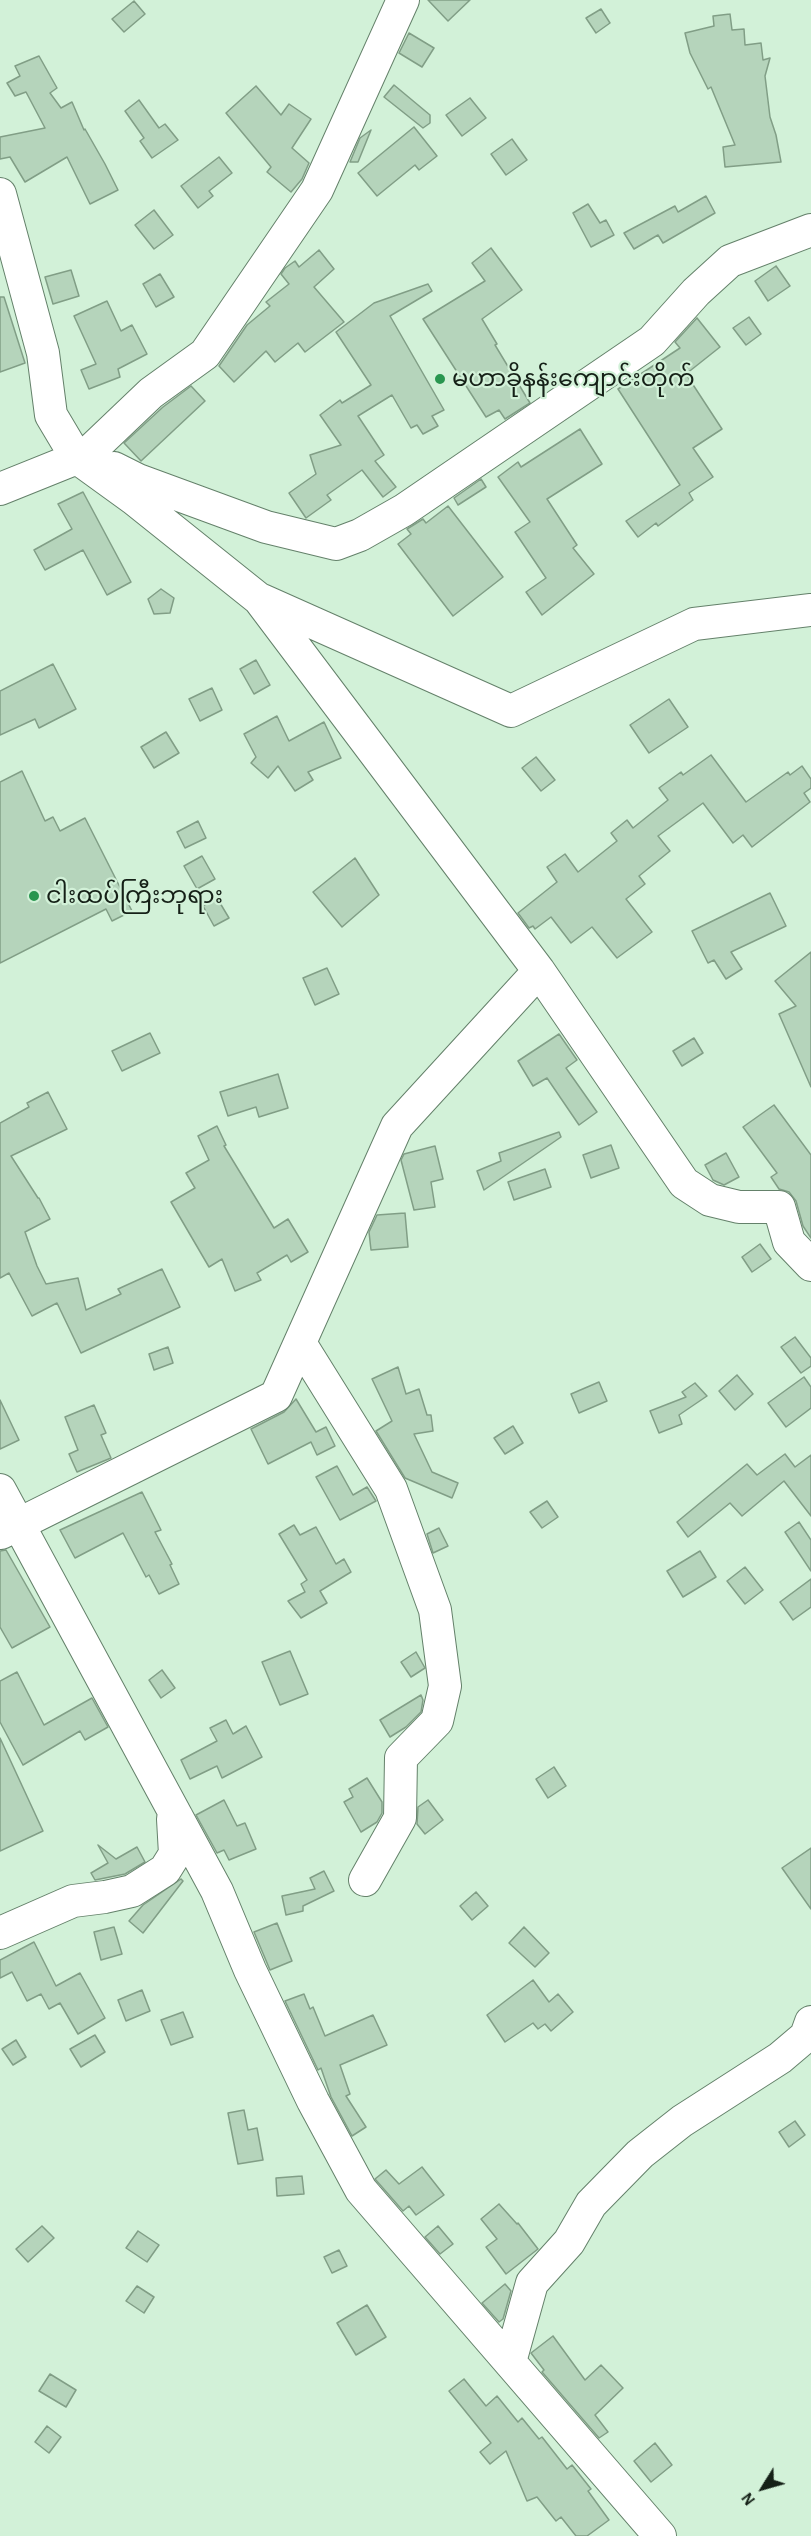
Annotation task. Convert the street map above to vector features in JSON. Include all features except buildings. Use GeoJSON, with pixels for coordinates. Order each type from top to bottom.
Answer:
{"type":"FeatureCollection","features":[{"type":"Feature","properties":{"kind":"street"},"geometry":{"type":"LineString","coordinates":[[0,489],[81,455],[151,393],[205,354],[317,189],[403,0]]}},
{"type":"Feature","properties":{"kind":"street"},"geometry":{"type":"LineString","coordinates":[[0,194],[44,353],[51,415],[81,455],[259,598],[511,711],[694,624],[811,610]]}},
{"type":"Feature","properties":{"kind":"street"},"geometry":{"type":"LineString","coordinates":[[81,455],[138,480],[266,527],[336,543],[360,535],[404,510],[652,341],[696,292],[730,261],[811,230]]}},
{"type":"Feature","properties":{"kind":"street"},"geometry":{"type":"LineString","coordinates":[[259,598],[539,971],[684,1183],[710,1200],[739,1207],[779,1207],[789,1242],[811,1265]]}},
{"type":"Feature","properties":{"kind":"street"},"geometry":{"type":"LineString","coordinates":[[9,1529],[276,1396],[397,1126],[539,971]]}},
{"type":"Feature","properties":{"kind":"street"},"geometry":{"type":"LineString","coordinates":[[300,1343],[391,1489],[435,1610],[445,1686],[437,1721],[401,1758],[400,1818],[365,1880]]}},
{"type":"Feature","properties":{"kind":"street"},"geometry":{"type":"LineString","coordinates":[[0,1490],[9,1529],[177,1817],[217,1891],[250,1970],[313,2101],[361,2190],[660,2536]]}},
{"type":"Feature","properties":{"kind":"street"},"geometry":{"type":"LineString","coordinates":[[0,1933],[73,1900],[105,1897],[132,1891],[165,1870],[175,1854],[173,1819],[177,1817]]}},
{"type":"Feature","properties":{"kind":"street"},"geometry":{"type":"LineString","coordinates":[[510,2362],[532,2283],[569,2242],[591,2204],[640,2154],[682,2121],[780,2058],[806,2036],[811,2022]]}},
{"type":"Feature","properties":{"kind":"place","name":"မဟာခိုနန်းကျောင်းတိုက်"},"geometry":{"type":"Point","coordinates":[440,379]}},
{"type":"Feature","properties":{"kind":"place","name":"ငါးထပ်ကြီးဘုရား"},"geometry":{"type":"Point","coordinates":[34,896]}}]}
